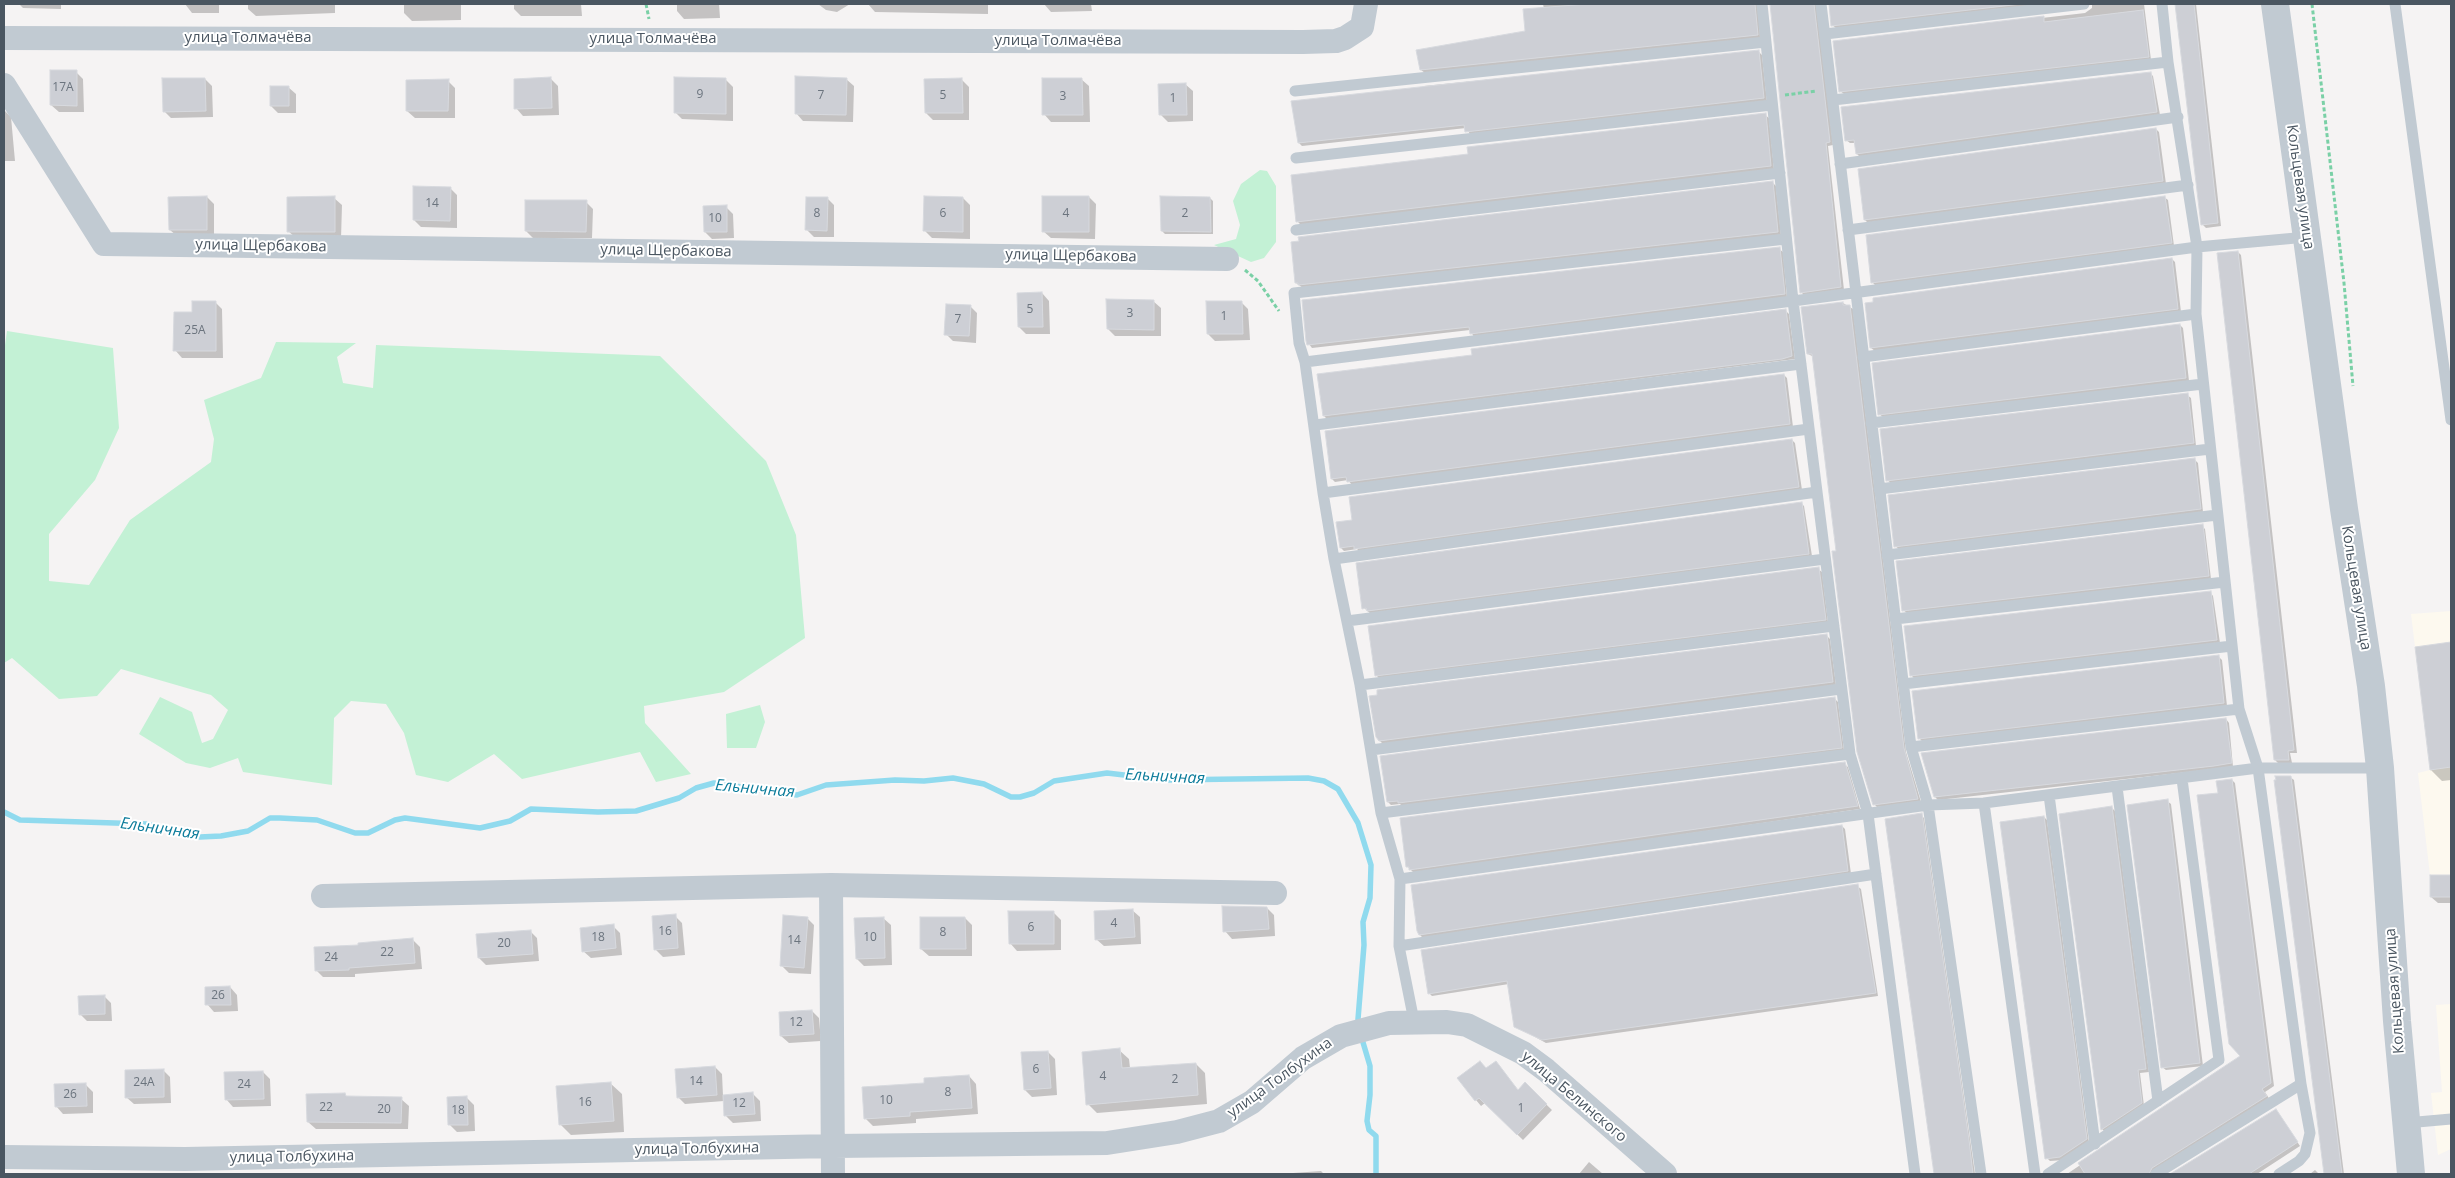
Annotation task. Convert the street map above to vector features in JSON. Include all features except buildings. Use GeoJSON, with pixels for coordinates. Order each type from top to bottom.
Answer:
{"type":"FeatureCollection","features":[{"type":"Feature","properties":{"kind":"street","name":"улица Толмачёва"},"geometry":{"type":"LineString","coordinates":[[4,38],[1303,42],[1336,41],[1362,27],[1366,4]]}},
{"type":"Feature","properties":{"kind":"street","name":"Кольцевая улица"},"geometry":{"type":"LineString","coordinates":[[2275,4],[2371,686],[2380,768],[2392,964],[2411,1174]]}},
{"type":"Feature","properties":{"kind":"street","name":"улица Щербакова"},"geometry":{"type":"LineString","coordinates":[[4,85],[104,244],[1227,259]]}},
{"type":"Feature","properties":{"kind":"street"},"geometry":{"type":"LineString","coordinates":[[323,896],[831,885],[1274,892]]}},
{"type":"Feature","properties":{"kind":"street"},"geometry":{"type":"LineString","coordinates":[[831,885],[834,1174]]}},
{"type":"Feature","properties":{"kind":"street","name":"улица Белинского"},"geometry":{"type":"LineString","coordinates":[[1358,1029],[1414,1021],[1467,1025],[1522,1053],[1546,1070],[1664,1174]]}},
{"type":"Feature","properties":{"kind":"street","name":"улица Толбухина"},"geometry":{"type":"LineString","coordinates":[[4,1156],[183,1166],[834,1146],[1108,1143],[1197,1128],[1219,1121],[1238,1112],[1303,1058],[1341,1036],[1358,1029]]}},
{"type":"Feature","properties":{"kind":"lane"},"geometry":{"type":"LineString","coordinates":[[1762,4],[1793,301],[1850,754],[1868,814],[1916,1174]]}},
{"type":"Feature","properties":{"kind":"lane"},"geometry":{"type":"LineString","coordinates":[[1821,4],[1911,748],[1928,805],[1981,1174]]}},
{"type":"Feature","properties":{"kind":"lane"},"geometry":{"type":"LineString","coordinates":[[1825,34],[2084,4]]}},
{"type":"Feature","properties":{"kind":"lane"},"geometry":{"type":"LineString","coordinates":[[2162,4],[2168,62],[2197,247],[2196,314],[2239,709],[2258,768],[2301,1084],[2310,1134],[2309,1144],[2299,1161],[2279,1174]]}},
{"type":"Feature","properties":{"kind":"lane"},"geometry":{"type":"LineString","coordinates":[[2395,4],[2451,420]]}},
{"type":"Feature","properties":{"kind":"lane"},"geometry":{"type":"LineString","coordinates":[[1295,91],[1766,42]]}},
{"type":"Feature","properties":{"kind":"lane"},"geometry":{"type":"LineString","coordinates":[[1832,95],[2168,62]]}},
{"type":"Feature","properties":{"kind":"lane"},"geometry":{"type":"LineString","coordinates":[[1296,158],[1772,101]]}},
{"type":"Feature","properties":{"kind":"lane"},"geometry":{"type":"LineString","coordinates":[[1840,164],[2178,117]]}},
{"type":"Feature","properties":{"kind":"lane"},"geometry":{"type":"LineString","coordinates":[[1296,230],[1780,173]]}},
{"type":"Feature","properties":{"kind":"lane"},"geometry":{"type":"LineString","coordinates":[[1848,230],[2188,186]]}},
{"type":"Feature","properties":{"kind":"lane"},"geometry":{"type":"LineString","coordinates":[[1305,362],[1793,301],[2197,247],[2307,236]]}},
{"type":"Feature","properties":{"kind":"lane"},"geometry":{"type":"LineString","coordinates":[[1414,1021],[1399,946],[1400,879],[1381,813],[1360,685],[1334,559],[1305,362],[1299,343],[1294,293],[1786,239]]}},
{"type":"Feature","properties":{"kind":"lane"},"geometry":{"type":"LineString","coordinates":[[1863,357],[2196,314]]}},
{"type":"Feature","properties":{"kind":"lane"},"geometry":{"type":"LineString","coordinates":[[1315,425],[1801,364]]}},
{"type":"Feature","properties":{"kind":"lane"},"geometry":{"type":"LineString","coordinates":[[1871,423],[2203,384]]}},
{"type":"Feature","properties":{"kind":"lane"},"geometry":{"type":"LineString","coordinates":[[1323,493],[1809,429]]}},
{"type":"Feature","properties":{"kind":"lane"},"geometry":{"type":"LineString","coordinates":[[1879,488],[2210,449]]}},
{"type":"Feature","properties":{"kind":"lane"},"geometry":{"type":"LineString","coordinates":[[1334,559],[1817,492]]}},
{"type":"Feature","properties":{"kind":"lane"},"geometry":{"type":"LineString","coordinates":[[1887,555],[2218,515]]}},
{"type":"Feature","properties":{"kind":"lane"},"geometry":{"type":"LineString","coordinates":[[1347,621],[1825,559]]}},
{"type":"Feature","properties":{"kind":"lane"},"geometry":{"type":"LineString","coordinates":[[1895,619],[2225,582]]}},
{"type":"Feature","properties":{"kind":"lane"},"geometry":{"type":"LineString","coordinates":[[1360,685],[1834,626]]}},
{"type":"Feature","properties":{"kind":"lane"},"geometry":{"type":"LineString","coordinates":[[1903,684],[2232,646]]}},
{"type":"Feature","properties":{"kind":"lane"},"geometry":{"type":"LineString","coordinates":[[1371,750],[1842,689]]}},
{"type":"Feature","properties":{"kind":"lane"},"geometry":{"type":"LineString","coordinates":[[1911,748],[2239,709]]}},
{"type":"Feature","properties":{"kind":"lane"},"geometry":{"type":"LineString","coordinates":[[1381,813],[1850,754]]}},
{"type":"Feature","properties":{"kind":"lane"},"geometry":{"type":"LineString","coordinates":[[1400,879],[1928,805],[1984,803],[2258,768],[2380,768]]}},
{"type":"Feature","properties":{"kind":"lane"},"geometry":{"type":"LineString","coordinates":[[2048,1174],[2219,1060],[2182,779]]}},
{"type":"Feature","properties":{"kind":"lane"},"geometry":{"type":"LineString","coordinates":[[2117,787],[2158,1101]]}},
{"type":"Feature","properties":{"kind":"lane"},"geometry":{"type":"LineString","coordinates":[[2049,795],[2095,1144]]}},
{"type":"Feature","properties":{"kind":"lane"},"geometry":{"type":"LineString","coordinates":[[1984,803],[2035,1174]]}},
{"type":"Feature","properties":{"kind":"lane"},"geometry":{"type":"LineString","coordinates":[[1399,946],[1876,874]]}},
{"type":"Feature","properties":{"kind":"lane"},"geometry":{"type":"LineString","coordinates":[[2156,1174],[2301,1084]]}},
{"type":"Feature","properties":{"kind":"lane"},"geometry":{"type":"LineString","coordinates":[[2406,1123],[2451,1119]]}},
{"type":"Feature","properties":{"kind":"path"},"geometry":{"type":"LineString","coordinates":[[1772,101],[1832,95]]}},
{"type":"Feature","properties":{"kind":"path"},"geometry":{"type":"LineString","coordinates":[[1227,259],[1242,267],[1258,280],[1299,343]]}},
{"type":"Feature","properties":{"kind":"shaded area"},"geometry":{"type":"Polygon","coordinates":[[[2451,611],[2451,875],[2430,875],[2418,773],[2430,770],[2411,614],[2451,611]]]}},
{"type":"Feature","properties":{"kind":"shaded area"},"geometry":{"type":"Polygon","coordinates":[[[2451,1004],[2451,1149],[2438,1155],[2431,1093],[2442,1092],[2436,1005],[2451,1004]]]}},
{"type":"Feature","properties":{"kind":"green space"},"geometry":{"type":"Polygon","coordinates":[[[1260,170],[1267,171],[1276,186],[1276,242],[1264,258],[1251,262],[1214,245],[1236,239],[1240,225],[1233,201],[1241,184],[1260,170]]]}},
{"type":"Feature","properties":{"kind":"green space"},"geometry":{"type":"Polygon","coordinates":[[[7,331],[113,348],[119,428],[95,480],[49,534],[49,581],[89,585],[130,520],[211,462],[214,439],[204,400],[261,378],[276,342],[356,343],[337,357],[343,383],[373,388],[376,345],[660,356],[766,461],[796,535],[805,638],[724,692],[644,706],[645,723],[691,774],[656,782],[640,752],[522,779],[494,754],[448,782],[416,775],[404,733],[386,704],[351,701],[334,718],[332,785],[243,772],[238,758],[210,768],[186,763],[139,734],[160,697],[192,712],[202,743],[213,739],[228,710],[211,695],[121,669],[97,696],[59,699],[12,658],[4,663],[4,352],[7,331]]]}},
{"type":"Feature","properties":{"kind":"green space"},"geometry":{"type":"Polygon","coordinates":[[[760,705],[765,722],[756,748],[727,748],[726,714],[760,705]]]}},
{"type":"Feature","properties":{"kind":"waterway","name":"Ельничная"},"geometry":{"type":"LineString","coordinates":[[4,812],[20,820],[146,824],[200,837],[221,836],[248,831],[270,818],[317,820],[355,833],[368,833],[395,820],[405,818],[480,828],[510,821],[531,809],[598,812],[636,811],[679,798],[696,788],[714,783],[797,795],[826,785],[953,778],[984,784],[1011,797],[1020,797],[1034,793],[1054,781],[1107,773],[1167,780],[1308,778],[1324,781],[1338,789],[1358,823],[1371,865],[1370,898],[1363,922],[1364,945],[1358,1019]]}},
{"type":"Feature","properties":{"kind":"waterway","name":"Ельничная"},"geometry":{"type":"LineString","coordinates":[[1362,1039],[1370,1066],[1370,1095],[1367,1121],[1369,1130],[1376,1136],[1376,1174]]}}]}
